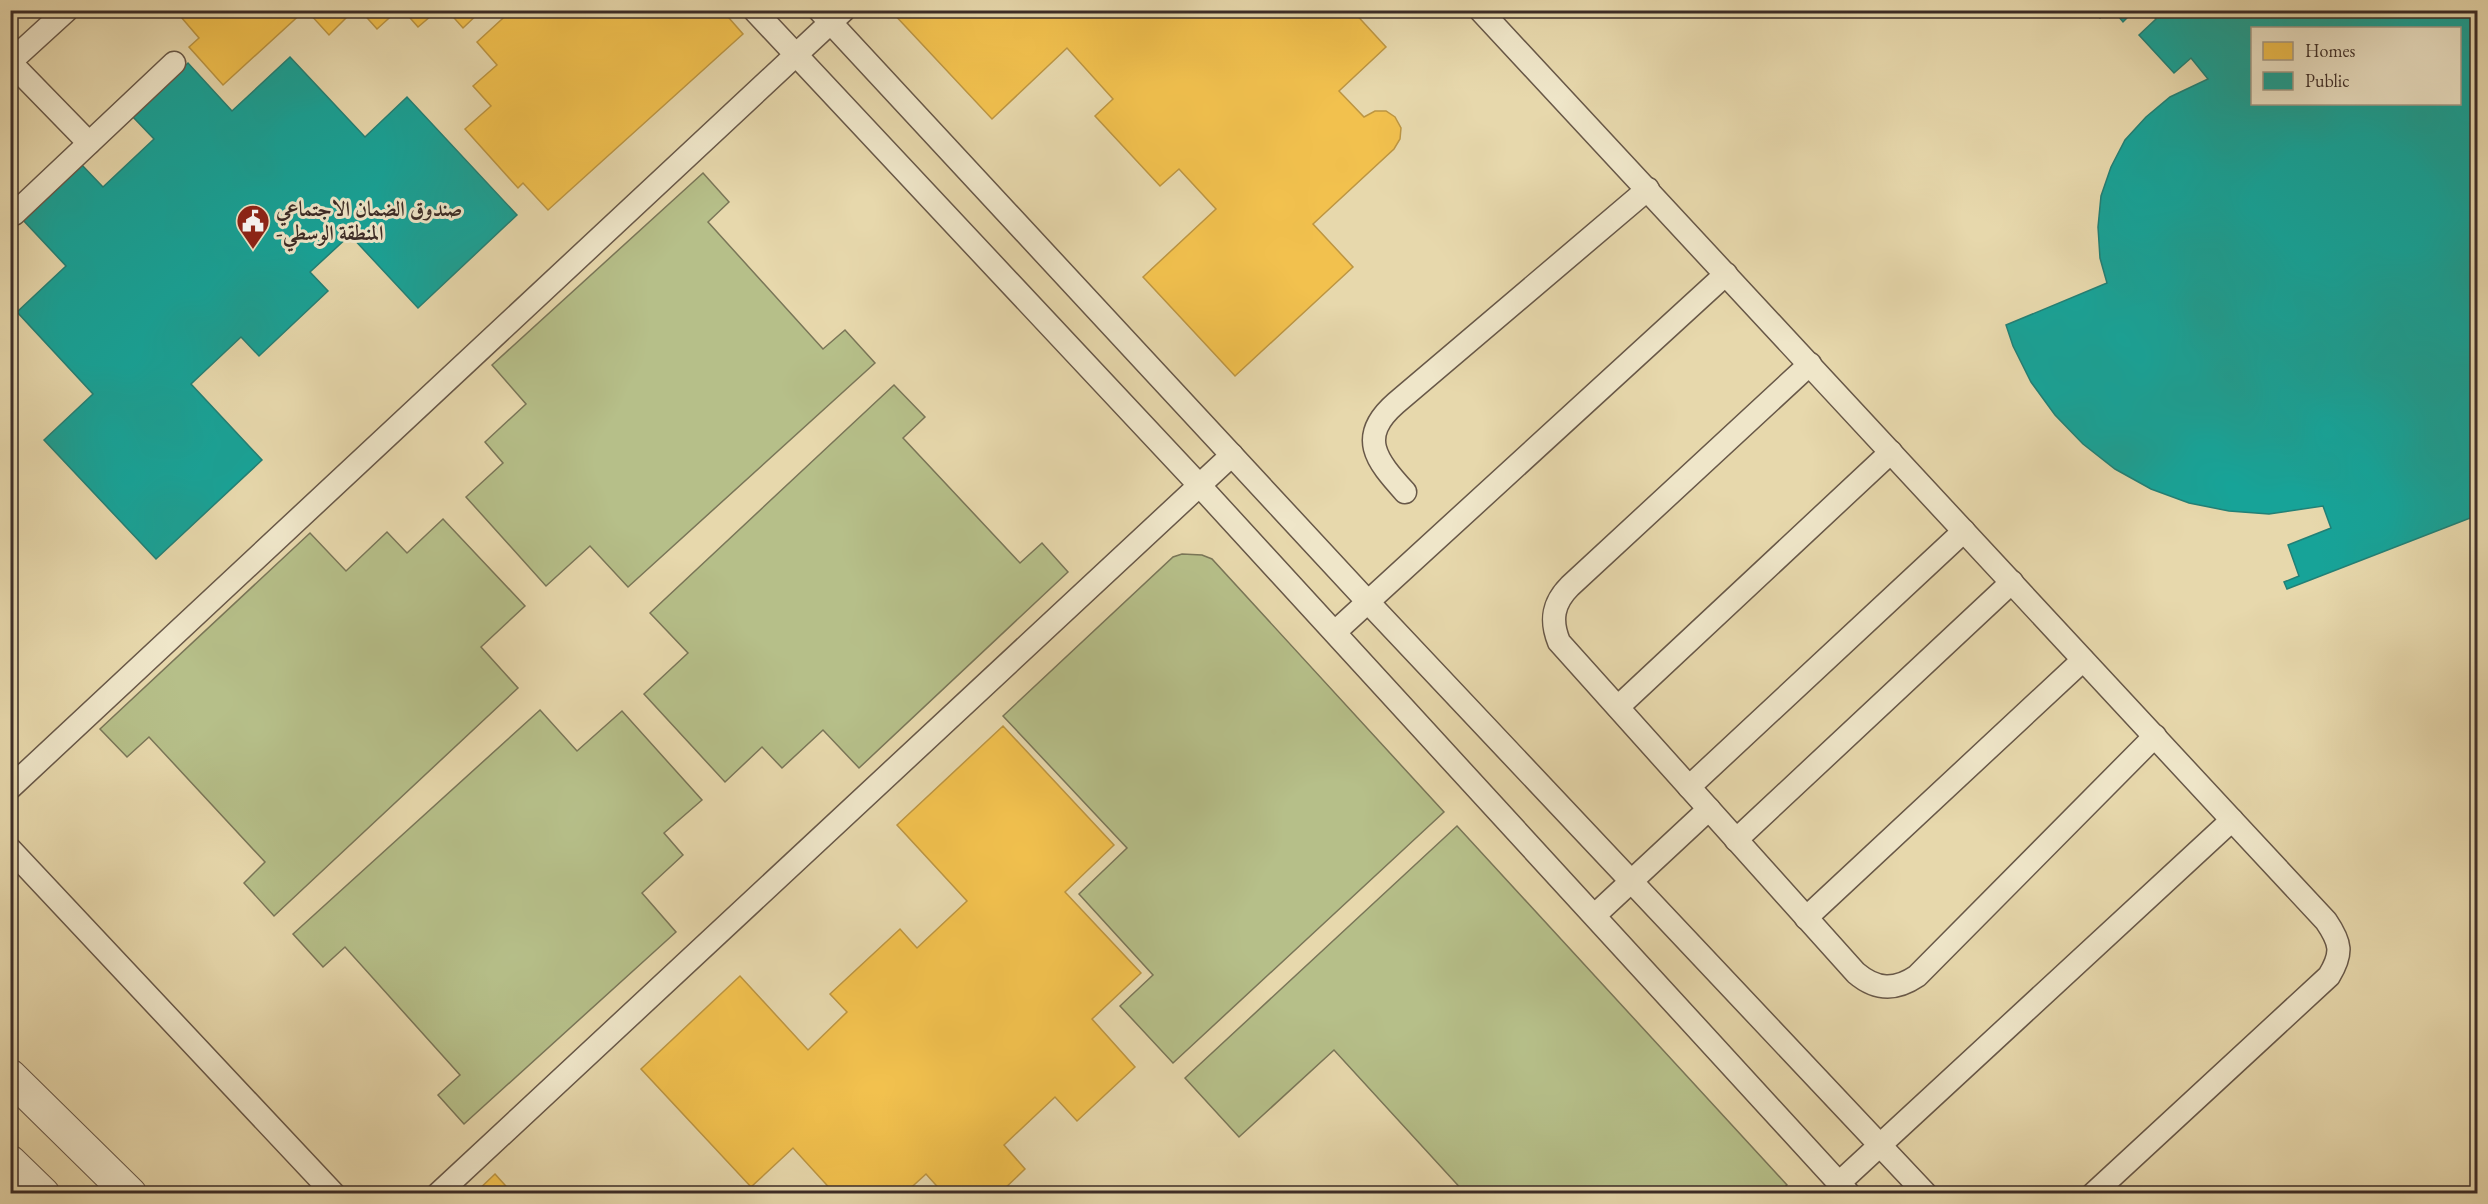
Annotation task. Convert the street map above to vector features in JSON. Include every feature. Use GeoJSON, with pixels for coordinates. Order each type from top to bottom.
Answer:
{"type":"FeatureCollection","features":[{"type":"Feature","properties":{"kind":"street"},"geometry":{"type":"LineString","coordinates":[[10,1076],[130,1194]]}},
{"type":"Feature","properties":{"kind":"street"},"geometry":{"type":"LineString","coordinates":[[10,1162],[43,1194]]}},
{"type":"Feature","properties":{"kind":"lane"},"geometry":{"type":"LineString","coordinates":[[67,10],[10,62],[89,143]]}},
{"type":"Feature","properties":{"kind":"lane"},"geometry":{"type":"LineString","coordinates":[[754,10],[1201,487],[1844,1188],[1880,1144],[2232,820]]}},
{"type":"Feature","properties":{"kind":"lane"},"geometry":{"type":"LineString","coordinates":[[1480,10],[2155,736],[2326,921],[2335,934],[2339,949],[2337,963],[2329,976],[2093,1194]]}},
{"type":"Feature","properties":{"kind":"lane"},"geometry":{"type":"LineString","coordinates":[[10,788],[797,55],[831,15],[1368,602],[1926,1194]]}},
{"type":"Feature","properties":{"kind":"lane"},"geometry":{"type":"LineString","coordinates":[[14,214],[174,63]]}},
{"type":"Feature","properties":{"kind":"lane"},"geometry":{"type":"LineString","coordinates":[[1405,492],[1378,459],[1374,446],[1379,421],[1396,403],[1648,189]]}},
{"type":"Feature","properties":{"kind":"lane"},"geometry":{"type":"LineString","coordinates":[[1335,632],[1726,274]]}},
{"type":"Feature","properties":{"kind":"lane"},"geometry":{"type":"LineString","coordinates":[[1810,364],[1561,595],[1555,606],[1553,618],[1559,642],[1806,918],[1866,982],[1879,987],[1893,988],[1905,984],[1917,976],[2155,736]]}},
{"type":"Feature","properties":{"kind":"lane"},"geometry":{"type":"LineString","coordinates":[[1617,707],[1891,452]]}},
{"type":"Feature","properties":{"kind":"lane"},"geometry":{"type":"LineString","coordinates":[[438,1194],[1201,487],[1232,455]]}},
{"type":"Feature","properties":{"kind":"lane"},"geometry":{"type":"LineString","coordinates":[[1689,787],[1964,531]]}},
{"type":"Feature","properties":{"kind":"lane"},"geometry":{"type":"LineString","coordinates":[[1736,840],[2012,582]]}},
{"type":"Feature","properties":{"kind":"lane"},"geometry":{"type":"LineString","coordinates":[[1806,918],[2083,660]]}},
{"type":"Feature","properties":{"kind":"lane"},"geometry":{"type":"LineString","coordinates":[[1595,915],[1709,809]]}},
{"type":"Feature","properties":{"kind":"lane"},"geometry":{"type":"LineString","coordinates":[[10,849],[334,1194]]}},
{"type":"Feature","properties":{"kind":"green space"},"geometry":{"type":"Polygon","coordinates":[[[703,173],[729,202],[708,222],[823,349],[845,330],[875,363],[628,587],[590,546],[546,586],[466,497],[503,463],[485,442],[526,404],[492,365],[703,173]]]}},
{"type":"Feature","properties":{"kind":"green space"},"geometry":{"type":"Polygon","coordinates":[[[894,385],[925,417],[903,438],[1020,563],[1042,543],[1068,572],[859,768],[823,730],[782,768],[762,747],[725,782],[644,694],[688,653],[650,613],[894,385]]]}},
{"type":"Feature","properties":{"kind":"green space"},"geometry":{"type":"Polygon","coordinates":[[[443,519],[525,606],[481,647],[518,688],[274,916],[244,883],[265,862],[149,737],[127,757],[100,729],[310,533],[346,571],[387,532],[407,553],[443,519]]]}},
{"type":"Feature","properties":{"kind":"green space"},"geometry":{"type":"Polygon","coordinates":[[[1182,554],[1202,555],[1212,559],[1444,812],[1173,1063],[1120,1006],[1153,975],[1079,894],[1127,848],[1003,716],[1173,557],[1182,554]]]}},
{"type":"Feature","properties":{"kind":"green space"},"geometry":{"type":"Polygon","coordinates":[[[540,710],[577,751],[622,711],[702,800],[664,833],[683,855],[642,893],[676,932],[464,1124],[438,1095],[460,1075],[345,947],[323,967],[293,934],[540,710]]]}},
{"type":"Feature","properties":{"kind":"green space"},"geometry":{"type":"Polygon","coordinates":[[[1457,826],[1787,1185],[1778,1193],[1465,1193],[1334,1050],[1239,1137],[1185,1078],[1457,826]]]}},
{"type":"Feature","properties":{"kind":"building: Homes"},"geometry":{"type":"Polygon","coordinates":[[[175,10],[305,10],[223,85],[189,47],[199,38],[175,10]]]}},
{"type":"Feature","properties":{"kind":"building: Homes"},"geometry":{"type":"Polygon","coordinates":[[[311,10],[354,10],[329,35],[309,13],[311,10]]]}},
{"type":"Feature","properties":{"kind":"building: Homes"},"geometry":{"type":"Polygon","coordinates":[[[360,10],[398,10],[377,29],[360,10]]]}},
{"type":"Feature","properties":{"kind":"building: Homes"},"geometry":{"type":"Polygon","coordinates":[[[403,10],[438,10],[418,27],[403,10]]]}},
{"type":"Feature","properties":{"kind":"building: Homes"},"geometry":{"type":"Polygon","coordinates":[[[447,10],[482,10],[463,28],[447,10]]]}},
{"type":"Feature","properties":{"kind":"building: Homes"},"geometry":{"type":"Polygon","coordinates":[[[512,10],[722,10],[743,34],[548,210],[523,183],[518,188],[465,129],[491,106],[473,86],[497,65],[477,42],[512,10]]]}},
{"type":"Feature","properties":{"kind":"building: Homes"},"geometry":{"type":"Polygon","coordinates":[[[894,10],[1352,10],[1386,47],[1339,91],[1364,117],[1375,111],[1386,111],[1395,117],[1401,128],[1400,139],[1394,149],[1313,224],[1353,267],[1235,376],[1143,277],[1216,209],[1179,169],[1160,186],[1095,116],[1113,99],[1067,48],[992,119],[892,12],[894,10]]]}},
{"type":"Feature","properties":{"kind":"building: Homes"},"geometry":{"type":"Polygon","coordinates":[[[1003,726],[1114,845],[1065,892],[1141,973],[1092,1019],[1135,1067],[1077,1121],[1055,1097],[1004,1145],[1025,1169],[999,1194],[944,1194],[926,1174],[904,1194],[835,1194],[793,1148],[751,1187],[641,1069],[740,976],[808,1050],[847,1012],[830,994],[900,929],[917,948],[967,901],[897,825],[1003,726]]]}},
{"type":"Feature","properties":{"kind":"building: Homes"},"geometry":{"type":"Polygon","coordinates":[[[495,1174],[513,1194],[474,1194],[495,1174]]]}},
{"type":"Feature","properties":{"kind":"building: Public"},"geometry":{"type":"Polygon","coordinates":[[[2093,10],[2108,10],[2100,18],[2093,10]]]}},
{"type":"Feature","properties":{"kind":"building: Public"},"geometry":{"type":"Polygon","coordinates":[[[2113,10],[2135,10],[2123,22],[2113,10]]]}},
{"type":"Feature","properties":{"kind":"building: Public"},"geometry":{"type":"Polygon","coordinates":[[[2148,10],[2478,10],[2478,515],[2287,589],[2284,582],[2299,576],[2288,545],[2331,528],[2323,506],[2269,514],[2229,511],[2189,503],[2151,489],[2115,469],[2083,444],[2055,415],[2031,382],[2013,346],[2006,325],[2107,283],[2100,258],[2098,227],[2101,196],[2111,167],[2125,140],[2146,117],[2170,97],[2208,79],[2191,58],[2174,73],[2139,35],[2156,19],[2148,10]]]}},
{"type":"Feature","properties":{"kind":"building: Public"},"geometry":{"type":"Polygon","coordinates":[[[290,57],[365,137],[407,97],[517,215],[418,308],[350,235],[310,272],[328,291],[259,356],[241,337],[191,384],[262,460],[156,559],[44,440],[93,394],[17,312],[66,266],[22,219],[81,164],[103,187],[154,139],[132,116],[188,63],[232,111],[290,57]]]}},
{"type":"Feature","properties":{"kind":"place","name":"صندوق الضمان الاجتماعي -المنطقة الوسطي"},"geometry":{"type":"Point","coordinates":[253,250]}}]}
